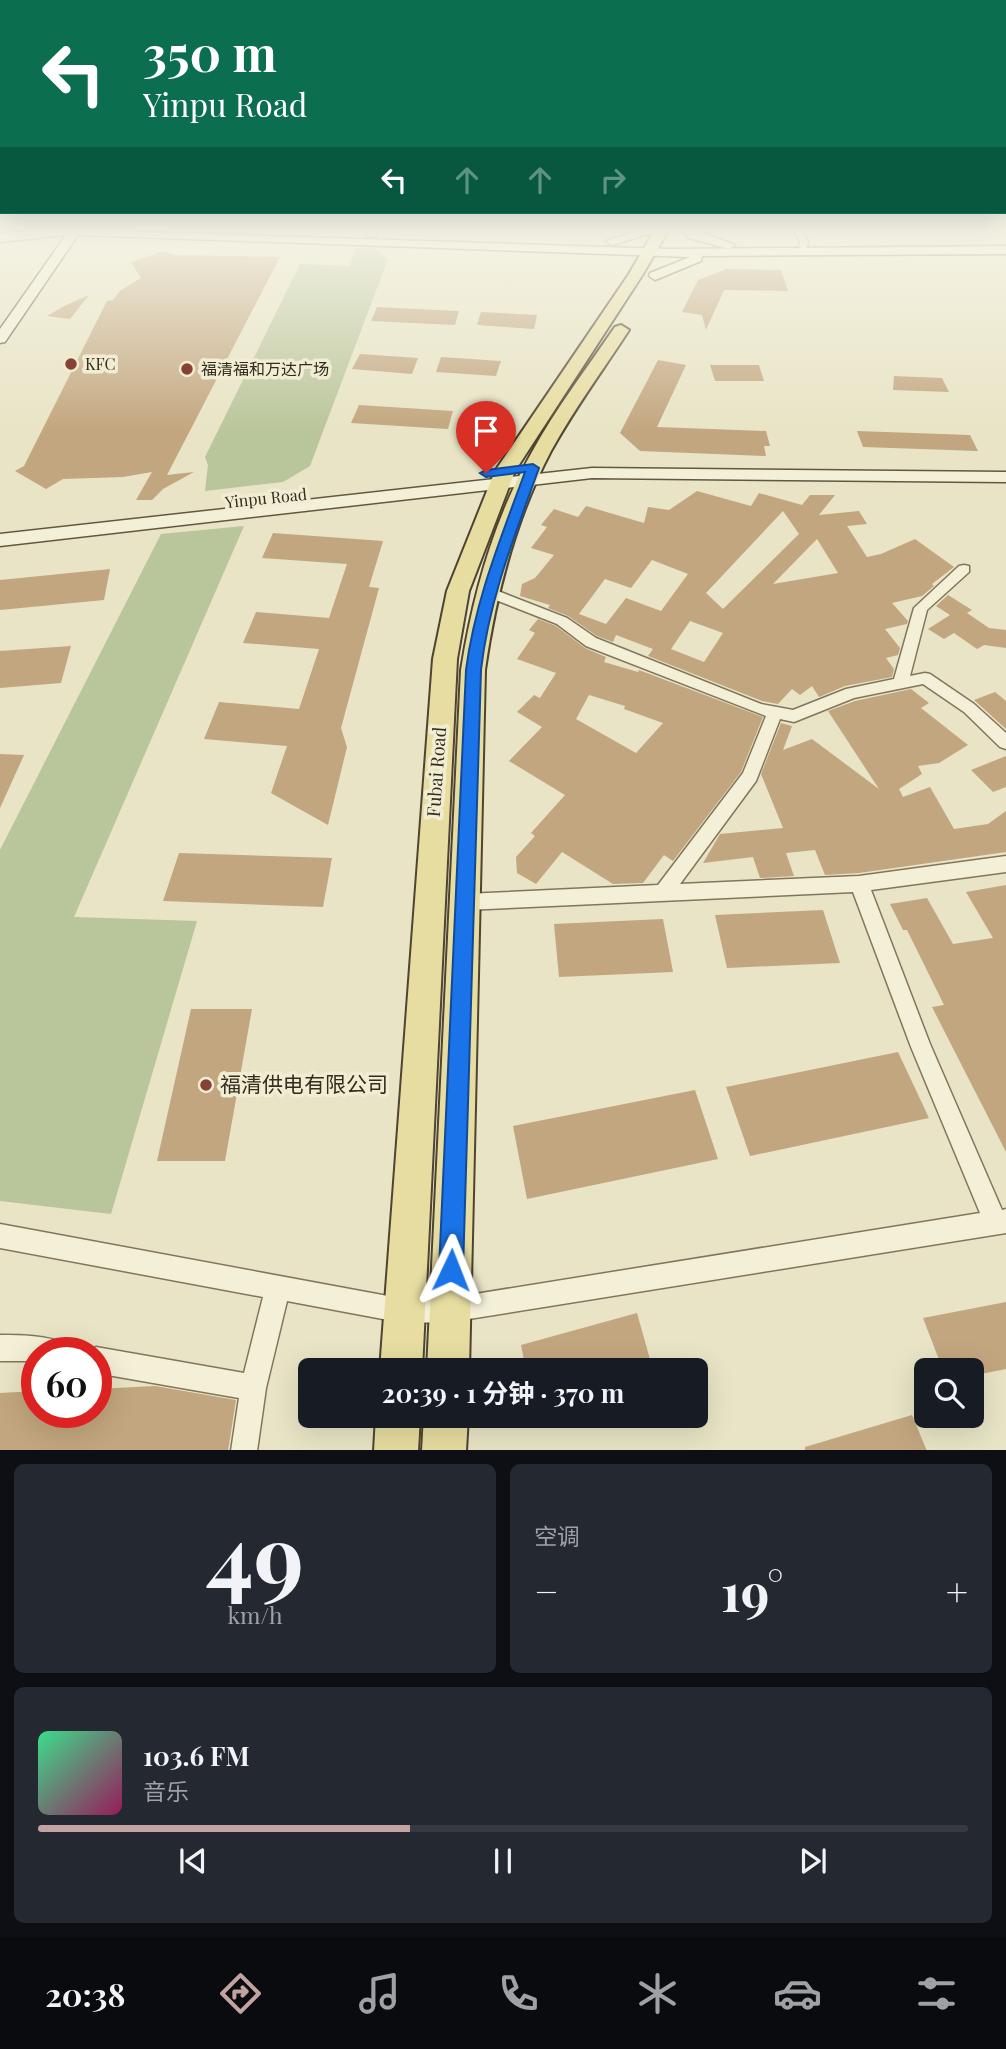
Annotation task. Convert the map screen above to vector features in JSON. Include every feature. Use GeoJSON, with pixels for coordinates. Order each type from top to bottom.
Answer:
{"type":"FeatureCollection","features":[{"type":"Feature","properties":{"kind":"main road","name":"Fubai Road"},"geometry":{"type":"LineString","coordinates":[[402,1358],[444,659],[458,591],[517,474],[630,297]]}},
{"type":"Feature","properties":{"kind":"main road","name":"Fubai Road"},"geometry":{"type":"LineString","coordinates":[[448,1358],[474,670],[479,625],[517,474]]}},
{"type":"Feature","properties":{"kind":"main road"},"geometry":{"type":"LineString","coordinates":[[396,1450],[397,1428]]}},
{"type":"Feature","properties":{"kind":"main road"},"geometry":{"type":"LineString","coordinates":[[444,1450],[445,1428]]}},
{"type":"Feature","properties":{"kind":"street"},"geometry":{"type":"LineString","coordinates":[[0,318],[17,297]]}},
{"type":"Feature","properties":{"kind":"street"},"geometry":{"type":"LineString","coordinates":[[0,339],[27,297]]}},
{"type":"Feature","properties":{"kind":"street"},"geometry":{"type":"LineString","coordinates":[[517,474],[606,466],[1006,469]]}},
{"type":"Feature","properties":{"kind":"street"},"geometry":{"type":"LineString","coordinates":[[517,474],[1006,477]]}},
{"type":"Feature","properties":{"kind":"street","name":"Yinpu Road"},"geometry":{"type":"LineString","coordinates":[[0,528],[517,474]]}},
{"type":"Feature","properties":{"kind":"street","name":"Yinpu Road"},"geometry":{"type":"LineString","coordinates":[[0,540],[517,474]]}},
{"type":"Feature","properties":{"kind":"street"},"geometry":{"type":"LineString","coordinates":[[900,683],[921,608],[964,569]]}},
{"type":"Feature","properties":{"kind":"street"},"geometry":{"type":"LineString","coordinates":[[488,593],[562,621],[591,642],[775,712],[794,716],[851,693],[925,678],[969,708],[1006,743]]}},
{"type":"Feature","properties":{"kind":"street"},"geometry":{"type":"LineString","coordinates":[[663,893],[750,776],[775,712]]}},
{"type":"Feature","properties":{"kind":"street"},"geometry":{"type":"LineString","coordinates":[[465,902],[859,884],[1006,864]]}},
{"type":"Feature","properties":{"kind":"street"},"geometry":{"type":"LineString","coordinates":[[0,1236],[404,1311],[450,1310],[1001,1222],[921,1047],[859,884]]}},
{"type":"Feature","properties":{"kind":"street"},"geometry":{"type":"LineString","coordinates":[[244,1450],[253,1388],[278,1287]]}},
{"type":"Feature","properties":{"kind":"street"},"geometry":{"type":"LineString","coordinates":[[0,1348],[21,1348]]}},
{"type":"Feature","properties":{"kind":"street"},"geometry":{"type":"LineString","coordinates":[[112,1363],[253,1388]]}},
{"type":"Feature","properties":{"kind":"green space"},"geometry":{"type":"Polygon","coordinates":[[[284,297],[374,297],[310,466],[283,482],[205,491],[208,465],[205,457],[284,297]]]}},
{"type":"Feature","properties":{"kind":"green space"},"geometry":{"type":"Polygon","coordinates":[[[244,526],[74,917],[197,921],[111,1214],[0,1201],[0,850],[161,534],[244,526]]]}},
{"type":"Feature","properties":{"kind":"building"},"geometry":{"type":"Polygon","coordinates":[[[88,297],[70,319],[47,316],[88,297]]]}},
{"type":"Feature","properties":{"kind":"building","name":"福清福和万达广场"},"geometry":{"type":"Polygon","coordinates":[[[116,297],[259,297],[167,475],[194,472],[163,489],[152,500],[136,500],[152,472],[123,477],[63,479],[46,489],[15,471],[24,466],[107,301],[116,297]]]}},
{"type":"Feature","properties":{"kind":"building"},"geometry":{"type":"Polygon","coordinates":[[[690,297],[721,297],[706,330],[702,315],[682,312],[690,297]]]}},
{"type":"Feature","properties":{"kind":"building"},"geometry":{"type":"Polygon","coordinates":[[[377,307],[459,311],[455,325],[371,321],[377,307]]]}},
{"type":"Feature","properties":{"kind":"building"},"geometry":{"type":"Polygon","coordinates":[[[481,312],[537,315],[534,329],[477,325],[481,312]]]}},
{"type":"Feature","properties":{"kind":"building"},"geometry":{"type":"Polygon","coordinates":[[[360,354],[418,358],[412,374],[352,369],[360,354]]]}},
{"type":"Feature","properties":{"kind":"building"},"geometry":{"type":"Polygon","coordinates":[[[441,357],[501,361],[496,376],[436,372],[441,357]]]}},
{"type":"Feature","properties":{"kind":"building"},"geometry":{"type":"Polygon","coordinates":[[[658,360],[686,365],[657,427],[766,431],[770,446],[764,446],[766,456],[640,451],[620,433],[658,360]]]}},
{"type":"Feature","properties":{"kind":"building"},"geometry":{"type":"Polygon","coordinates":[[[710,365],[759,365],[764,381],[715,381],[710,365]]]}},
{"type":"Feature","properties":{"kind":"building"},"geometry":{"type":"Polygon","coordinates":[[[894,376],[942,378],[949,392],[893,390],[894,376]]]}},
{"type":"Feature","properties":{"kind":"building"},"geometry":{"type":"Polygon","coordinates":[[[359,405],[453,411],[448,429],[351,423],[359,405]]]}},
{"type":"Feature","properties":{"kind":"building"},"geometry":{"type":"Polygon","coordinates":[[[857,431],[970,435],[978,451],[863,447],[857,431]]]}},
{"type":"Feature","properties":{"kind":"building"},"geometry":{"type":"Polygon","coordinates":[[[697,491],[751,506],[759,493],[802,505],[810,495],[835,495],[819,515],[859,511],[867,524],[847,526],[867,557],[881,554],[915,539],[954,567],[932,584],[934,586],[922,596],[892,603],[908,621],[907,624],[885,629],[900,648],[898,655],[886,658],[894,669],[892,677],[845,686],[819,697],[812,686],[800,695],[792,689],[778,704],[762,701],[648,656],[653,649],[616,635],[613,642],[597,636],[568,616],[548,608],[550,605],[520,596],[522,584],[535,578],[554,555],[531,548],[547,527],[541,525],[554,509],[578,517],[586,506],[644,523],[648,507],[669,510],[697,491]],[[783,511],[706,593],[723,609],[799,534],[783,511]],[[817,539],[773,584],[838,573],[817,539]],[[652,560],[631,588],[605,579],[579,614],[606,624],[626,598],[661,611],[688,574],[652,560]],[[690,621],[671,649],[704,662],[723,633],[690,621]]]}},
{"type":"Feature","properties":{"kind":"building"},"geometry":{"type":"Polygon","coordinates":[[[273,533],[383,541],[369,587],[379,588],[341,728],[347,747],[328,825],[271,793],[287,746],[204,739],[219,702],[299,709],[319,649],[243,643],[256,612],[329,618],[347,564],[262,558],[273,533]]]}},
{"type":"Feature","properties":{"kind":"building"},"geometry":{"type":"Polygon","coordinates":[[[110,569],[104,600],[0,610],[0,580],[110,569]]]}},
{"type":"Feature","properties":{"kind":"building"},"geometry":{"type":"Polygon","coordinates":[[[948,595],[972,610],[967,613],[989,628],[1006,630],[1006,648],[984,645],[977,649],[954,633],[944,639],[928,629],[950,615],[936,606],[948,595]]]}},
{"type":"Feature","properties":{"kind":"building"},"geometry":{"type":"Polygon","coordinates":[[[538,619],[556,626],[585,648],[606,657],[604,662],[638,672],[639,670],[763,717],[741,772],[673,861],[664,855],[643,883],[613,884],[562,852],[536,884],[517,873],[516,857],[535,836],[531,833],[565,795],[509,761],[542,727],[517,712],[534,695],[540,698],[556,673],[517,659],[535,633],[529,630],[538,619]],[[589,695],[576,719],[636,753],[663,723],[624,709],[625,706],[589,695]]]}},
{"type":"Feature","properties":{"kind":"building"},"geometry":{"type":"Polygon","coordinates":[[[71,646],[61,683],[0,688],[0,651],[71,646]]]}},
{"type":"Feature","properties":{"kind":"building"},"geometry":{"type":"Polygon","coordinates":[[[911,689],[929,703],[921,708],[968,745],[939,763],[918,766],[922,774],[899,789],[903,797],[930,787],[954,829],[988,824],[1006,811],[1006,852],[859,873],[825,875],[815,850],[786,853],[794,876],[760,878],[753,857],[703,863],[720,834],[783,828],[761,774],[781,723],[792,726],[783,750],[812,739],[879,789],[828,711],[855,701],[911,689]]]}},
{"type":"Feature","properties":{"kind":"building"},"geometry":{"type":"Polygon","coordinates":[[[995,692],[1006,701],[1006,729],[974,700],[995,692]]]}},
{"type":"Feature","properties":{"kind":"building"},"geometry":{"type":"Polygon","coordinates":[[[0,754],[24,755],[0,808],[0,754]]]}},
{"type":"Feature","properties":{"kind":"building"},"geometry":{"type":"Polygon","coordinates":[[[1006,756],[1006,787],[993,792],[971,770],[1006,756]]]}},
{"type":"Feature","properties":{"kind":"building"},"geometry":{"type":"Polygon","coordinates":[[[179,853],[332,858],[323,907],[163,901],[179,853]]]}},
{"type":"Feature","properties":{"kind":"building"},"geometry":{"type":"Polygon","coordinates":[[[1006,885],[1006,1152],[932,1007],[944,1005],[907,930],[903,930],[890,904],[927,898],[953,944],[993,938],[966,892],[1006,885]]]}},
{"type":"Feature","properties":{"kind":"building"},"geometry":{"type":"Polygon","coordinates":[[[823,910],[840,963],[727,968],[715,915],[823,910]]]}},
{"type":"Feature","properties":{"kind":"building"},"geometry":{"type":"Polygon","coordinates":[[[663,919],[673,972],[559,977],[554,924],[663,919]]]}},
{"type":"Feature","properties":{"kind":"building","name":"福清供电有限公司"},"geometry":{"type":"Polygon","coordinates":[[[191,1009],[252,1009],[225,1161],[157,1161],[191,1009]]]}},
{"type":"Feature","properties":{"kind":"building"},"geometry":{"type":"Polygon","coordinates":[[[898,1052],[929,1118],[750,1156],[726,1087],[898,1052]]]}},
{"type":"Feature","properties":{"kind":"building"},"geometry":{"type":"Polygon","coordinates":[[[695,1090],[718,1159],[527,1199],[513,1126],[695,1090]]]}},
{"type":"Feature","properties":{"kind":"building"},"geometry":{"type":"Polygon","coordinates":[[[1006,1302],[1006,1369],[984,1373],[984,1358],[938,1358],[923,1318],[1006,1302]]]}},
{"type":"Feature","properties":{"kind":"building"},"geometry":{"type":"Polygon","coordinates":[[[637,1313],[650,1358],[524,1358],[521,1345],[637,1313]]]}},
{"type":"Feature","properties":{"kind":"building"},"geometry":{"type":"Polygon","coordinates":[[[155,1386],[236,1400],[228,1450],[0,1450],[0,1393],[21,1392],[21,1428],[112,1428],[112,1388],[155,1386]]]}},
{"type":"Feature","properties":{"kind":"building"},"geometry":{"type":"Polygon","coordinates":[[[912,1415],[914,1428],[917,1428],[927,1450],[805,1450],[805,1447],[912,1415]]]}},
{"type":"Feature","properties":{"kind":"place","name":"KFC"},"geometry":{"type":"Point","coordinates":[71,364]}},
{"type":"Feature","properties":{"kind":"place","name":"福清福和万达广场"},"geometry":{"type":"Point","coordinates":[187,369]}},
{"type":"Feature","properties":{"kind":"place","name":"福清供电有限公司"},"geometry":{"type":"Point","coordinates":[206,1085]}},
{"type":"Feature","properties":{"kind":"route"},"geometry":{"type":"LineString","coordinates":[[451,1270],[474,670],[479,625],[488,593],[533,468],[486,473]]}}]}
